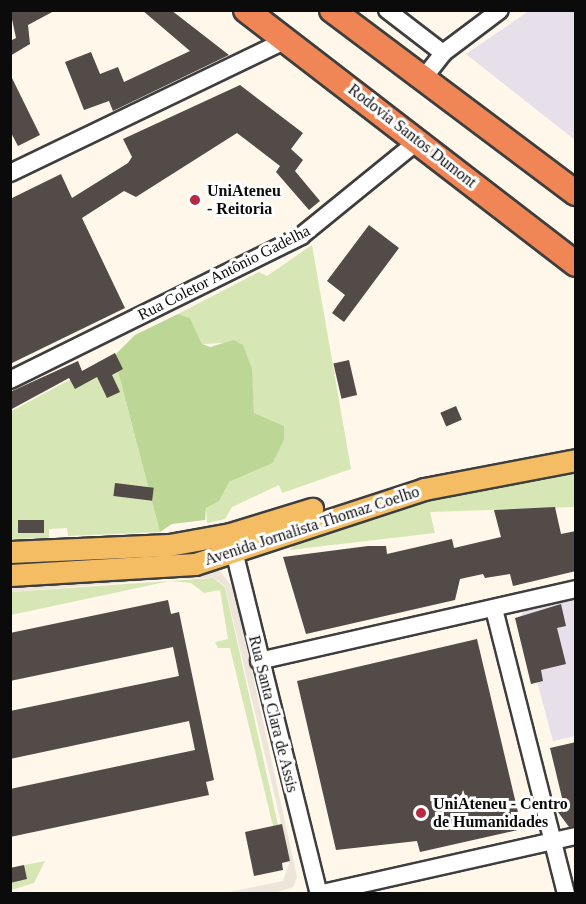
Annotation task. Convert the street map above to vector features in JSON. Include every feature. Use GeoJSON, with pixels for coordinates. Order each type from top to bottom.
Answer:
{"type":"FeatureCollection","features":[{"type":"Feature","properties":{"kind":"highway","name":"Rodovia Santos Dumont"},"geometry":{"type":"LineString","coordinates":[[246,10],[419,140],[576,264]]}},
{"type":"Feature","properties":{"kind":"highway"},"geometry":{"type":"LineString","coordinates":[[332,10],[576,194]]}},
{"type":"Feature","properties":{"kind":"main road","name":"Avenida Jornalista Thomaz Coelho"},"geometry":{"type":"LineString","coordinates":[[10,575],[195,564],[232,544],[428,475],[576,448]]}},
{"type":"Feature","properties":{"kind":"main road","name":"Avenida Jornalista Thomaz Coelho"},"geometry":{"type":"LineString","coordinates":[[10,552],[232,544],[424,489],[576,460]]}},
{"type":"Feature","properties":{"kind":"street"},"geometry":{"type":"LineString","coordinates":[[387,10],[443,53]]}},
{"type":"Feature","properties":{"kind":"street"},"geometry":{"type":"LineString","coordinates":[[423,79],[443,53],[500,10]]}},
{"type":"Feature","properties":{"kind":"street"},"geometry":{"type":"LineString","coordinates":[[10,173],[286,40]]}},
{"type":"Feature","properties":{"kind":"street","name":"Rua Coletor Antônio Gadelha"},"geometry":{"type":"LineString","coordinates":[[10,380],[301,236],[419,140]]}},
{"type":"Feature","properties":{"kind":"street","name":"Rua Santa Clara de Assis"},"geometry":{"type":"LineString","coordinates":[[232,544],[318,894]]}},
{"type":"Feature","properties":{"kind":"street"},"geometry":{"type":"LineString","coordinates":[[259,661],[576,590]]}},
{"type":"Feature","properties":{"kind":"street"},"geometry":{"type":"LineString","coordinates":[[494,609],[566,894]]}},
{"type":"Feature","properties":{"kind":"street"},"geometry":{"type":"LineString","coordinates":[[318,894],[576,836]]}},
{"type":"Feature","properties":{"kind":"shaded area"},"geometry":{"type":"Polygon","coordinates":[[[529,11],[575,11],[575,140],[466,54],[529,11]]]}},
{"type":"Feature","properties":{"kind":"shaded area"},"geometry":{"type":"Polygon","coordinates":[[[220,571],[234,589],[297,877],[293,887],[275,893],[225,893],[283,881],[290,861],[225,586],[213,578],[168,579],[11,592],[11,584],[220,571]]]}},
{"type":"Feature","properties":{"kind":"shaded area"},"geometry":{"type":"Polygon","coordinates":[[[575,597],[575,736],[553,741],[520,617],[525,608],[575,597]]]}},
{"type":"Feature","properties":{"kind":"green space"},"geometry":{"type":"Polygon","coordinates":[[[312,245],[351,469],[282,493],[279,485],[232,507],[225,519],[207,523],[206,508],[229,482],[273,463],[284,440],[279,424],[253,413],[254,402],[225,343],[202,344],[190,318],[178,314],[259,272],[267,276],[312,245]]]}},
{"type":"Feature","properties":{"kind":"green space"},"geometry":{"type":"Polygon","coordinates":[[[178,314],[190,318],[202,344],[210,347],[234,340],[243,345],[252,369],[254,413],[284,426],[284,440],[273,463],[229,482],[219,501],[206,508],[205,520],[172,524],[160,532],[114,356],[135,335],[178,314]]]}},
{"type":"Feature","properties":{"kind":"green space"},"geometry":{"type":"Polygon","coordinates":[[[114,356],[160,532],[68,536],[67,528],[49,529],[49,538],[11,539],[10,412],[114,356]]]}},
{"type":"Feature","properties":{"kind":"green space"},"geometry":{"type":"Polygon","coordinates":[[[575,467],[575,507],[430,512],[435,533],[289,550],[309,533],[427,497],[575,467]]]}},
{"type":"Feature","properties":{"kind":"green space"},"geometry":{"type":"Polygon","coordinates":[[[213,578],[225,587],[278,825],[273,826],[230,648],[218,648],[215,642],[228,639],[220,590],[204,593],[191,583],[170,581],[11,615],[11,592],[213,578]]]}},
{"type":"Feature","properties":{"kind":"green space"},"geometry":{"type":"Polygon","coordinates":[[[45,861],[34,883],[11,890],[10,868],[45,861]]]}},
{"type":"Feature","properties":{"kind":"building"},"geometry":{"type":"Polygon","coordinates":[[[10,10],[56,10],[28,25],[30,44],[10,56],[10,41],[16,38],[10,10]]]}},
{"type":"Feature","properties":{"kind":"building"},"geometry":{"type":"Polygon","coordinates":[[[142,10],[171,10],[229,55],[113,111],[109,101],[84,110],[65,62],[91,52],[100,74],[118,67],[124,82],[190,51],[142,10]]]}},
{"type":"Feature","properties":{"kind":"building"},"geometry":{"type":"Polygon","coordinates":[[[10,74],[40,135],[18,146],[10,131],[10,74]]]}},
{"type":"Feature","properties":{"kind":"building"},"geometry":{"type":"Polygon","coordinates":[[[240,85],[303,133],[291,149],[303,160],[295,171],[320,201],[309,210],[276,172],[280,166],[237,133],[136,197],[124,191],[82,218],[125,308],[10,364],[10,199],[61,174],[72,198],[128,163],[132,157],[123,139],[240,85]]]}},
{"type":"Feature","properties":{"kind":"building"},"geometry":{"type":"Polygon","coordinates":[[[369,225],[399,248],[344,322],[332,313],[345,295],[327,281],[369,225]]]}},
{"type":"Feature","properties":{"kind":"building"},"geometry":{"type":"Polygon","coordinates":[[[115,353],[123,369],[112,375],[120,392],[107,398],[97,377],[75,389],[69,378],[10,410],[10,392],[78,361],[82,371],[115,353]]]}},
{"type":"Feature","properties":{"kind":"building"},"geometry":{"type":"Polygon","coordinates":[[[349,360],[357,395],[342,399],[333,364],[349,360]]]}},
{"type":"Feature","properties":{"kind":"building"},"geometry":{"type":"Polygon","coordinates":[[[456,406],[462,420],[446,426],[440,413],[456,406]]]}},
{"type":"Feature","properties":{"kind":"building"},"geometry":{"type":"Polygon","coordinates":[[[115,483],[154,488],[152,501],[113,496],[115,483]]]}},
{"type":"Feature","properties":{"kind":"building"},"geometry":{"type":"Polygon","coordinates":[[[555,507],[561,534],[576,531],[576,571],[513,586],[510,574],[485,578],[483,574],[460,579],[455,600],[306,634],[283,557],[368,546],[386,546],[387,554],[452,539],[454,548],[501,537],[494,510],[555,507]]]}},
{"type":"Feature","properties":{"kind":"building"},"geometry":{"type":"Polygon","coordinates":[[[18,520],[44,520],[44,533],[18,533],[18,520]]]}},
{"type":"Feature","properties":{"kind":"building"},"geometry":{"type":"Polygon","coordinates":[[[168,600],[171,614],[179,612],[214,780],[206,782],[209,795],[10,837],[10,789],[195,750],[189,721],[10,759],[10,711],[179,676],[173,647],[10,681],[10,633],[168,600]]]}},
{"type":"Feature","properties":{"kind":"building"},"geometry":{"type":"Polygon","coordinates":[[[561,604],[566,626],[557,628],[566,664],[541,670],[543,681],[531,684],[515,618],[561,604]]]}},
{"type":"Feature","properties":{"kind":"building"},"geometry":{"type":"Polygon","coordinates":[[[477,639],[522,829],[420,852],[417,841],[336,850],[297,681],[477,639]]]}},
{"type":"Feature","properties":{"kind":"building"},"geometry":{"type":"Polygon","coordinates":[[[576,742],[576,826],[569,827],[555,808],[564,806],[550,748],[576,742]]]}},
{"type":"Feature","properties":{"kind":"building"},"geometry":{"type":"Polygon","coordinates":[[[282,824],[290,861],[282,863],[283,870],[254,876],[245,832],[282,824]]]}},
{"type":"Feature","properties":{"kind":"building"},"geometry":{"type":"Polygon","coordinates":[[[24,865],[27,879],[10,883],[10,868],[24,865]]]}},
{"type":"Feature","properties":{"kind":"place","name":"UniAteneu - Reitoria"},"geometry":{"type":"Point","coordinates":[195,200]}},
{"type":"Feature","properties":{"kind":"place","name":"UniAteneu - Centro de Humanidades"},"geometry":{"type":"Point","coordinates":[421,813]}}]}
